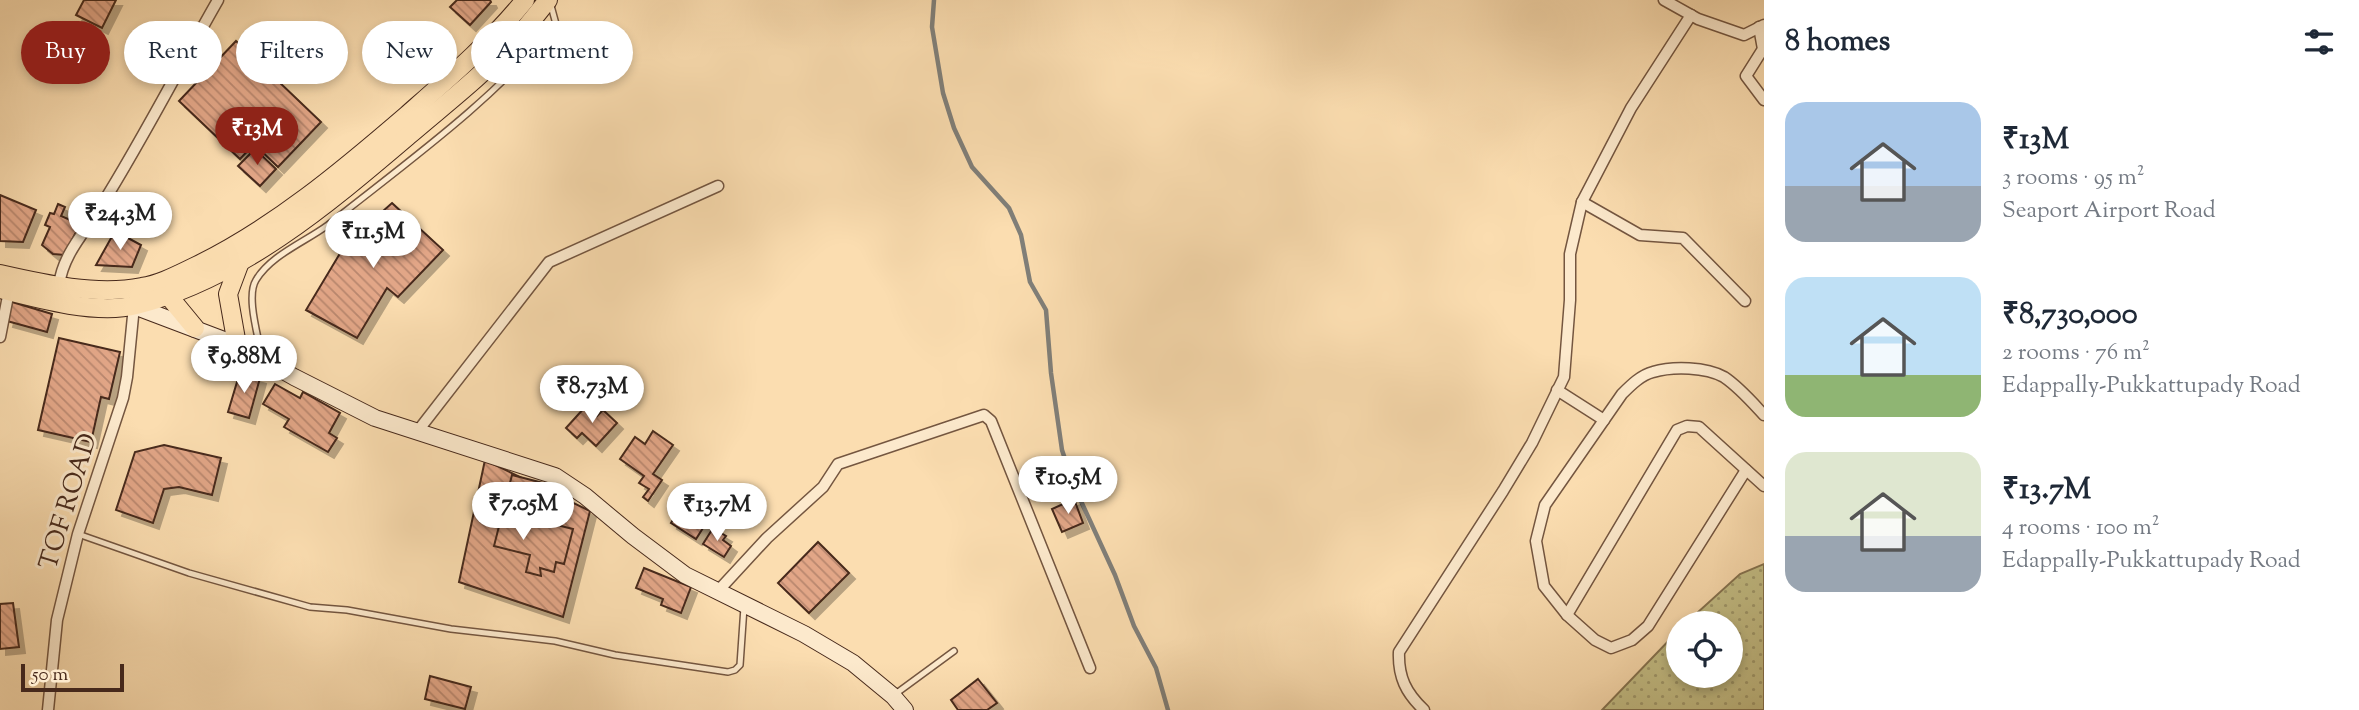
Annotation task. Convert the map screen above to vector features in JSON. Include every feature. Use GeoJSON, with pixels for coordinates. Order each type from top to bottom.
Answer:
{"type":"FeatureCollection","features":[{"type":"Feature","properties":{"kind":"main road"},"geometry":{"type":"LineString","coordinates":[[163,288],[270,223],[331,178],[466,64],[525,0]]}},
{"type":"Feature","properties":{"kind":"main road"},"geometry":{"type":"LineString","coordinates":[[5,290],[91,306],[163,288],[240,262],[336,195],[477,77],[515,41],[549,0]]}},
{"type":"Feature","properties":{"kind":"main road"},"geometry":{"type":"LineString","coordinates":[[237,345],[228,294],[240,262]]}},
{"type":"Feature","properties":{"kind":"main road"},"geometry":{"type":"LineString","coordinates":[[0,274],[131,297],[237,345],[376,418],[555,476],[585,496],[685,575],[804,634],[853,663],[893,696],[905,710]]}},
{"type":"Feature","properties":{"kind":"main road"},"geometry":{"type":"LineString","coordinates":[[163,288],[195,328]]}},
{"type":"Feature","properties":{"kind":"street"},"geometry":{"type":"LineString","coordinates":[[59,285],[60,273],[73,246],[101,206],[218,0]]}},
{"type":"Feature","properties":{"kind":"street"},"geometry":{"type":"LineString","coordinates":[[1664,0],[1691,15],[1744,35],[1761,26],[1763,49],[1746,76],[1764,100]]}},
{"type":"Feature","properties":{"kind":"street"},"geometry":{"type":"LineString","coordinates":[[1424,710],[1409,696],[1401,680],[1399,652],[1532,443],[1564,377],[1570,254],[1582,202],[1631,108],[1691,15]]}},
{"type":"Feature","properties":{"kind":"street"},"geometry":{"type":"LineString","coordinates":[[417,432],[549,262],[718,186]]}},
{"type":"Feature","properties":{"kind":"street"},"geometry":{"type":"LineString","coordinates":[[1582,202],[1640,235],[1683,239],[1745,301]]}},
{"type":"Feature","properties":{"kind":"street"},"geometry":{"type":"LineString","coordinates":[[0,337],[5,290]]}},
{"type":"Feature","properties":{"kind":"street","name":"TOF ROAD"},"geometry":{"type":"LineString","coordinates":[[48,710],[57,621],[78,534],[123,398],[127,377],[131,297]]}},
{"type":"Feature","properties":{"kind":"street"},"geometry":{"type":"LineString","coordinates":[[1746,470],[1648,626],[1632,640],[1611,648],[1595,640],[1567,615],[1544,586],[1536,541],[1545,505],[1622,394],[1635,381],[1653,372],[1696,368],[1722,377],[1764,415]]}},
{"type":"Feature","properties":{"kind":"street"},"geometry":{"type":"LineString","coordinates":[[1557,390],[1604,420]]}},
{"type":"Feature","properties":{"kind":"street"},"geometry":{"type":"LineString","coordinates":[[718,591],[767,538],[822,487],[838,464],[984,415],[991,421],[1090,668]]}},
{"type":"Feature","properties":{"kind":"street"},"geometry":{"type":"LineString","coordinates":[[1567,615],[1677,429],[1699,427],[1764,486]]}},
{"type":"Feature","properties":{"kind":"lane"},"geometry":{"type":"LineString","coordinates":[[262,360],[252,300],[256,279],[268,267],[426,147],[510,77],[556,24],[549,0]]}},
{"type":"Feature","properties":{"kind":"lane"},"geometry":{"type":"LineString","coordinates":[[78,534],[189,573],[310,607],[347,610],[450,629],[555,641],[727,673],[736,670],[740,665],[744,604]]}},
{"type":"Feature","properties":{"kind":"lane"},"geometry":{"type":"LineString","coordinates":[[893,696],[954,651]]}},
{"type":"Feature","properties":{"kind":"shaded area"},"geometry":{"type":"Polygon","coordinates":[[[1764,564],[1764,710],[1602,710],[1666,643],[1666,688],[1743,688],[1743,611],[1699,611],[1740,574],[1764,564]]]}},
{"type":"Feature","properties":{"kind":"building"},"geometry":{"type":"Polygon","coordinates":[[[84,0],[116,0],[106,21],[88,21],[76,15],[84,0]]]}},
{"type":"Feature","properties":{"kind":"building"},"geometry":{"type":"Polygon","coordinates":[[[457,0],[491,2],[470,25],[450,7],[457,0]]]}},
{"type":"Feature","properties":{"kind":"building"},"geometry":{"type":"Polygon","coordinates":[[[236,41],[236,84],[281,84],[321,122],[278,167],[254,144],[240,159],[179,101],[195,84],[222,84],[222,56],[236,41]]]}},
{"type":"Feature","properties":{"kind":"building"},"geometry":{"type":"Polygon","coordinates":[[[255,149],[276,169],[260,186],[238,166],[255,149]]]}},
{"type":"Feature","properties":{"kind":"building"},"geometry":{"type":"Polygon","coordinates":[[[0,195],[36,210],[23,242],[0,241],[0,195]]]}},
{"type":"Feature","properties":{"kind":"building"},"geometry":{"type":"Polygon","coordinates":[[[392,203],[443,250],[398,297],[387,288],[357,338],[306,310],[345,245],[392,203]]]}},
{"type":"Feature","properties":{"kind":"building"},"geometry":{"type":"Polygon","coordinates":[[[58,204],[65,207],[61,216],[82,225],[65,255],[53,254],[42,245],[50,227],[45,225],[58,204]]]}},
{"type":"Feature","properties":{"kind":"building"},"geometry":{"type":"Polygon","coordinates":[[[115,231],[141,245],[132,267],[96,265],[115,231]]]}},
{"type":"Feature","properties":{"kind":"building"},"geometry":{"type":"Polygon","coordinates":[[[12,302],[52,314],[47,332],[7,321],[12,302]]]}},
{"type":"Feature","properties":{"kind":"building"},"geometry":{"type":"Polygon","coordinates":[[[59,338],[120,352],[109,399],[101,397],[91,442],[38,430],[59,338]]]}},
{"type":"Feature","properties":{"kind":"building"},"geometry":{"type":"Polygon","coordinates":[[[240,372],[260,378],[249,418],[228,412],[240,372]]]}},
{"type":"Feature","properties":{"kind":"building"},"geometry":{"type":"Polygon","coordinates":[[[275,384],[300,398],[303,392],[340,413],[329,433],[337,438],[328,452],[284,427],[289,419],[263,404],[275,384]]]}},
{"type":"Feature","properties":{"kind":"building"},"geometry":{"type":"Polygon","coordinates":[[[586,406],[597,416],[603,410],[617,423],[596,446],[582,433],[577,438],[566,428],[586,406]]]}},
{"type":"Feature","properties":{"kind":"building"},"geometry":{"type":"Polygon","coordinates":[[[653,431],[673,445],[653,474],[662,480],[648,501],[643,497],[649,489],[639,483],[644,476],[620,459],[635,437],[645,444],[653,431]]]}},
{"type":"Feature","properties":{"kind":"building"},"geometry":{"type":"Polygon","coordinates":[[[164,445],[221,458],[212,495],[179,487],[164,489],[153,523],[116,510],[135,452],[164,445]]]}},
{"type":"Feature","properties":{"kind":"building"},"geometry":{"type":"Polygon","coordinates":[[[485,460],[590,511],[563,617],[459,582],[485,460]]]}},
{"type":"Feature","properties":{"kind":"building"},"geometry":{"type":"Polygon","coordinates":[[[512,475],[551,485],[541,521],[573,529],[564,564],[556,562],[554,572],[540,568],[541,576],[526,572],[530,555],[494,546],[512,475]]]}},
{"type":"Feature","properties":{"kind":"building"},"geometry":{"type":"Polygon","coordinates":[[[703,488],[715,509],[696,539],[671,523],[692,491],[699,495],[703,488]]]}},
{"type":"Feature","properties":{"kind":"building"},"geometry":{"type":"Polygon","coordinates":[[[1074,499],[1083,523],[1062,532],[1052,509],[1074,499]]]}},
{"type":"Feature","properties":{"kind":"building"},"geometry":{"type":"Polygon","coordinates":[[[713,528],[726,536],[723,540],[731,546],[724,557],[703,544],[713,528]]]}},
{"type":"Feature","properties":{"kind":"building"},"geometry":{"type":"Polygon","coordinates":[[[818,542],[849,573],[809,613],[778,583],[818,542]]]}},
{"type":"Feature","properties":{"kind":"building"},"geometry":{"type":"Polygon","coordinates":[[[644,568],[691,587],[681,613],[661,605],[663,599],[636,588],[644,568]]]}},
{"type":"Feature","properties":{"kind":"building"},"geometry":{"type":"Polygon","coordinates":[[[13,603],[19,647],[0,649],[0,604],[13,603]]]}},
{"type":"Feature","properties":{"kind":"building"},"geometry":{"type":"Polygon","coordinates":[[[430,676],[471,687],[465,709],[425,699],[430,676]]]}},
{"type":"Feature","properties":{"kind":"building"},"geometry":{"type":"Polygon","coordinates":[[[978,679],[997,703],[987,710],[958,710],[951,700],[978,679]]]}},
{"type":"Feature","properties":{"kind":"waterway"},"geometry":{"type":"LineString","coordinates":[[934,0],[932,27],[943,93],[954,128],[972,167],[1009,208],[1021,235],[1030,282],[1046,310],[1051,373],[1062,450],[1074,486],[1115,575],[1134,626],[1156,668],[1168,710]]}}]}
